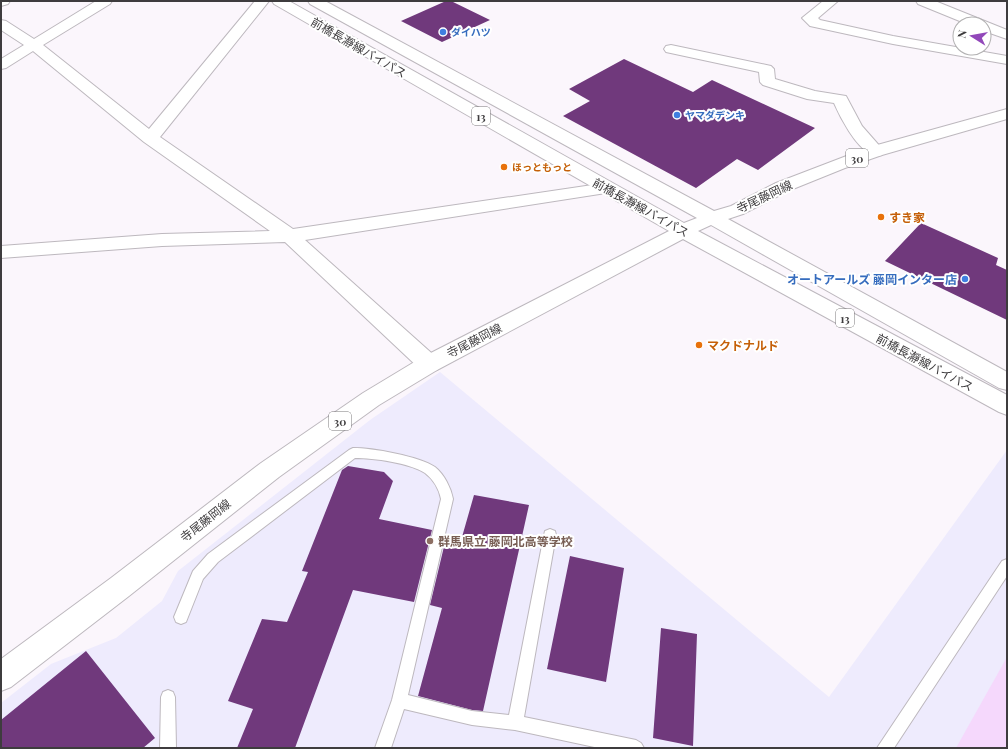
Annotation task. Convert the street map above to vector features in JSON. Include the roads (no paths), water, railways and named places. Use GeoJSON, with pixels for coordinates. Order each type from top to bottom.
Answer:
{"type":"FeatureCollection","features":[{"type":"Feature","properties":{"kind":"main road"},"geometry":{"type":"LineString","coordinates":[[1,65],[105,1]]}},
{"type":"Feature","properties":{"kind":"main road"},"geometry":{"type":"LineString","coordinates":[[150,138],[262,1]]}},
{"type":"Feature","properties":{"kind":"main road","name":"前橋長瀞線バイパス"},"geometry":{"type":"LineString","coordinates":[[279,1],[683,231],[1007,406]]}},
{"type":"Feature","properties":{"kind":"main road","name":"前橋長瀞線バイパス"},"geometry":{"type":"LineString","coordinates":[[315,1],[712,218],[1007,382]]}},
{"type":"Feature","properties":{"kind":"main road"},"geometry":{"type":"LineString","coordinates":[[831,1],[809,18],[815,23],[893,40],[1007,60]]}},
{"type":"Feature","properties":{"kind":"main road"},"geometry":{"type":"LineString","coordinates":[[923,1],[960,16]]}},
{"type":"Feature","properties":{"kind":"main road"},"geometry":{"type":"LineString","coordinates":[[1,24],[34,45],[150,138],[290,236],[429,364]]}},
{"type":"Feature","properties":{"kind":"main road"},"geometry":{"type":"LineString","coordinates":[[992,29],[1007,35]]}},
{"type":"Feature","properties":{"kind":"main road"},"geometry":{"type":"LineString","coordinates":[[1,33],[16,34]]}},
{"type":"Feature","properties":{"kind":"main road"},"geometry":{"type":"LineString","coordinates":[[671,49],[766,69],[768,82],[812,96],[840,99],[851,123],[867,143],[876,151]]}},
{"type":"Feature","properties":{"kind":"main road","name":"寺尾藤岡線"},"geometry":{"type":"LineString","coordinates":[[1,677],[120,587],[270,470],[370,399],[429,364],[683,231],[712,218],[737,210],[782,187],[832,166],[876,151],[1007,114]]}},
{"type":"Feature","properties":{"kind":"main road"},"geometry":{"type":"LineString","coordinates":[[1,252],[162,240],[290,236],[606,188]]}},
{"type":"Feature","properties":{"kind":"lane"},"geometry":{"type":"LineString","coordinates":[[181,617],[198,576],[213,558],[353,453],[361,452],[414,464],[430,470],[446,490],[448,499],[399,700],[383,748]]}},
{"type":"Feature","properties":{"kind":"lane"},"geometry":{"type":"LineString","coordinates":[[515,723],[550,535]]}},
{"type":"Feature","properties":{"kind":"lane"},"geometry":{"type":"LineString","coordinates":[[885,748],[1007,565]]}},
{"type":"Feature","properties":{"kind":"lane"},"geometry":{"type":"LineString","coordinates":[[168,698],[168,748]]}},
{"type":"Feature","properties":{"kind":"lane"},"geometry":{"type":"LineString","coordinates":[[399,700],[472,718],[515,723],[636,748]]}},
{"type":"Feature","properties":{"kind":"place","name":"ダイハツ"},"geometry":{"type":"Point","coordinates":[443,32]}},
{"type":"Feature","properties":{"kind":"place","name":"ヤマダデンキ"},"geometry":{"type":"Point","coordinates":[677,115]}},
{"type":"Feature","properties":{"kind":"place","name":"ほっともっと"},"geometry":{"type":"Point","coordinates":[504,167]}},
{"type":"Feature","properties":{"kind":"place","name":"すき家"},"geometry":{"type":"Point","coordinates":[881,217]}},
{"type":"Feature","properties":{"kind":"place","name":"オートアールズ 藤岡インター店"},"geometry":{"type":"Point","coordinates":[965,279]}},
{"type":"Feature","properties":{"kind":"place","name":"マクドナルド"},"geometry":{"type":"Point","coordinates":[699,345]}},
{"type":"Feature","properties":{"kind":"place","name":"群馬県立 藤岡北高等学校"},"geometry":{"type":"Point","coordinates":[430,541]}}]}
